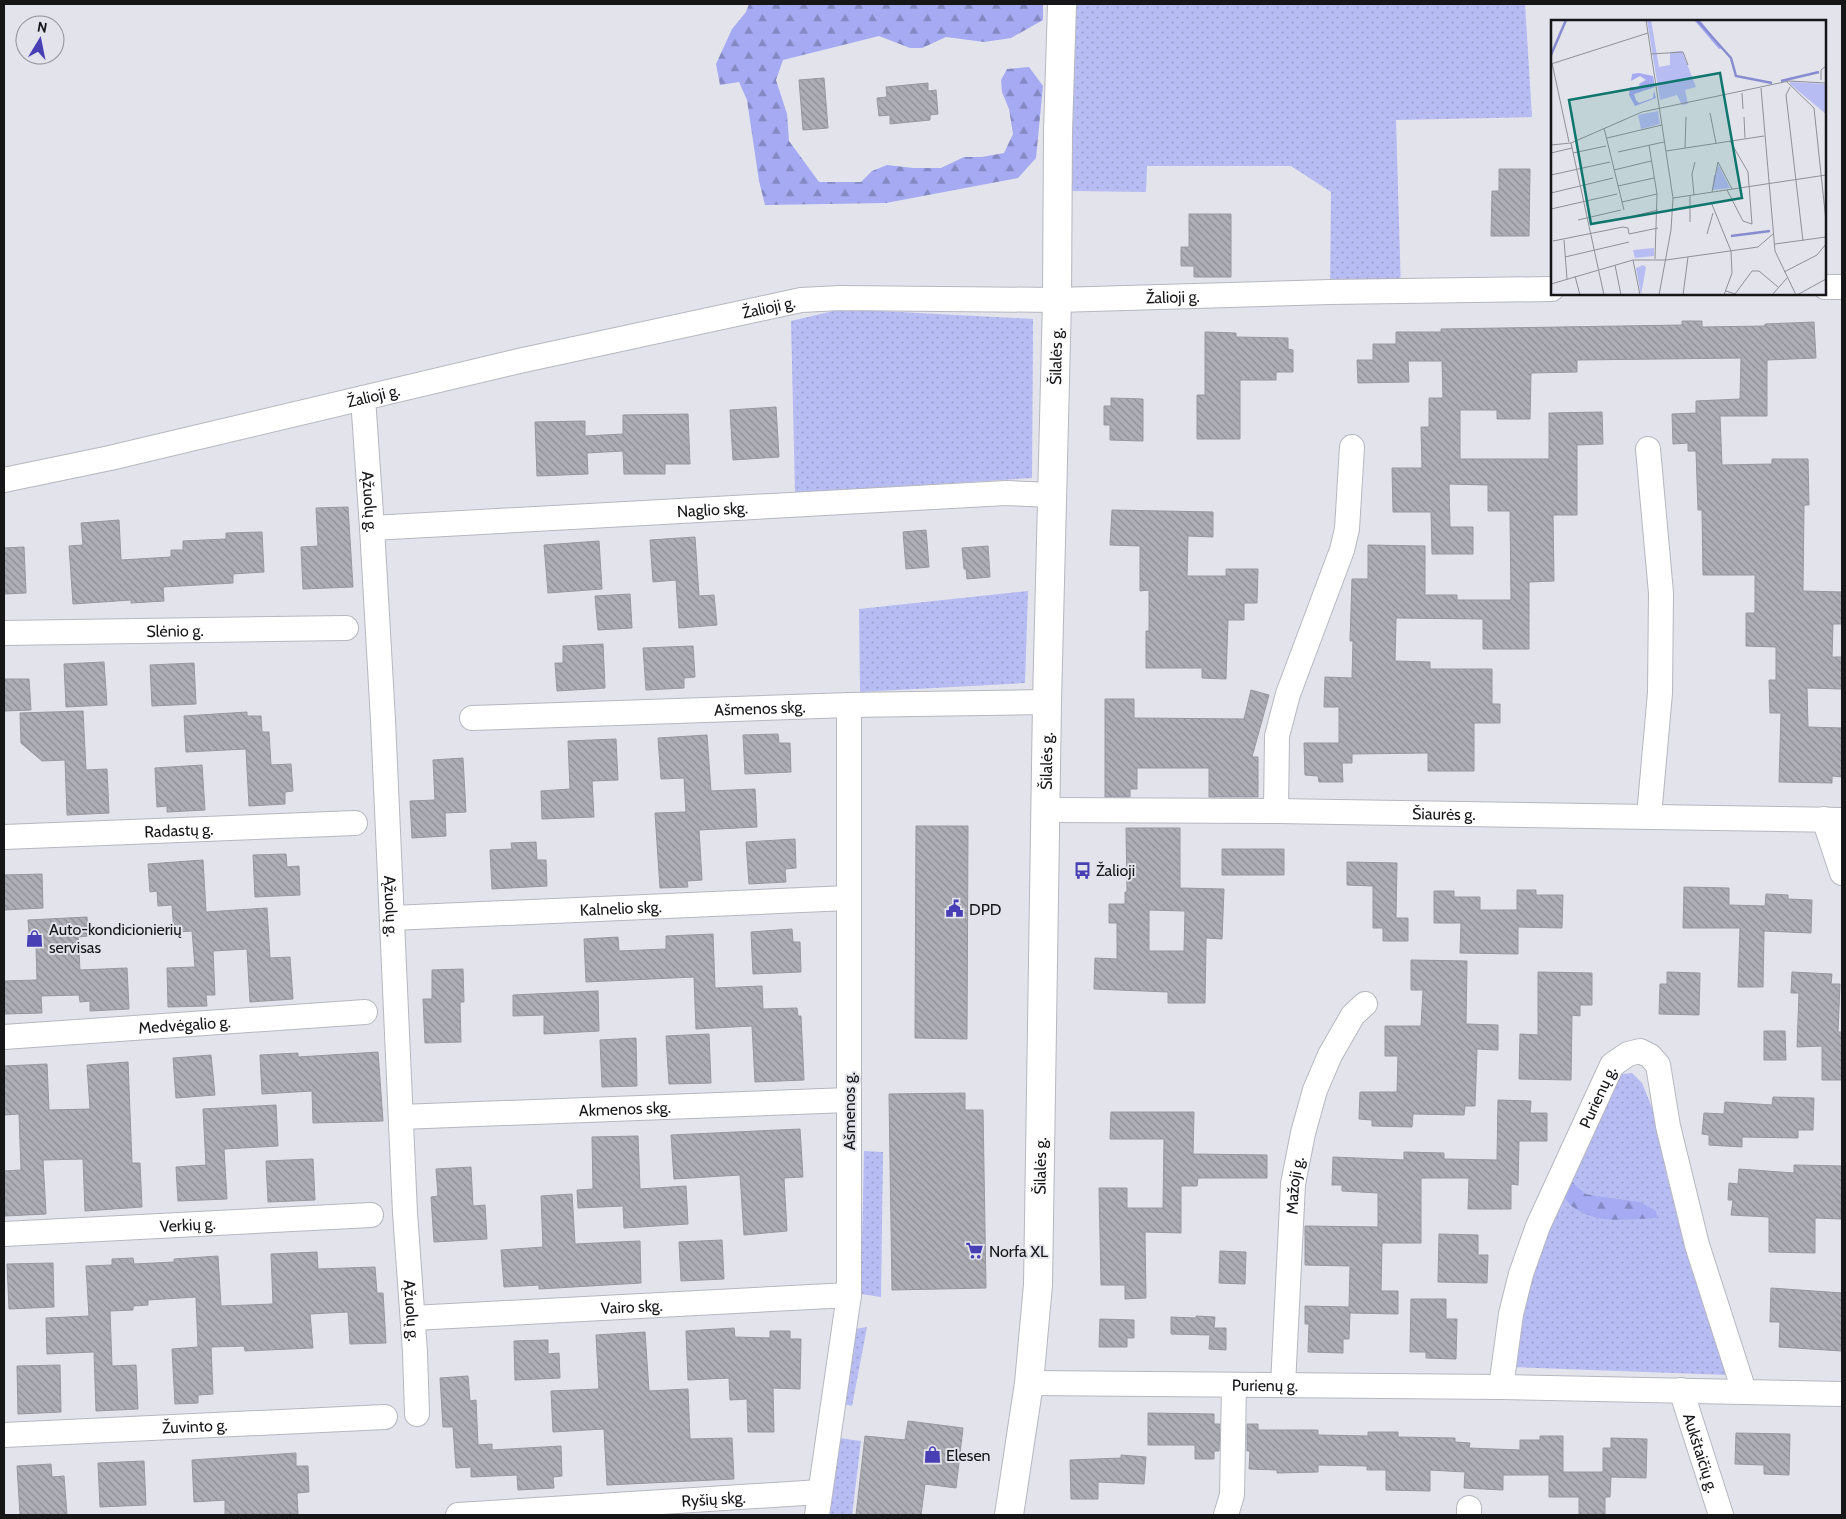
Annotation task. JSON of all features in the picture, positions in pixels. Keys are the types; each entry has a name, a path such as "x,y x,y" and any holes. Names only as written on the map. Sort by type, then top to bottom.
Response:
{"main road":[{"name":"Šilalės g.","path":"1009,1515 1029,1383 1038,1284 1047,702 1062,4"}],"street":[{"path":"1826,288 1842,287"},
{"name":"Žalioji g.","path":"7,477 110,458 528,359 801,300 840,298 1057,300 1330,292 1551,290"},
{"name":"Ąžuolų g.","path":"363,398 383,720 405,1213 413,1318 417,1414"},
{"path":"1276,811 1277,736 1288,694 1342,550 1347,528 1352,447"},
{"path":"1648,448 1661,593 1660,693 1649,816"},
{"name":"Naglio skg.","path":"372,528 1006,493 1052,495"},
{"name":"Slėnio g.","path":"4,634 346,628"},
{"name":"Ašmenos skg.","path":"472,718 850,705 1047,702"},
{"name":"Ašmenos g.","path":"817,1515 849,1295 848,898 850,705"},
{"name":"Šiaurės g.","path":"1045,810 1276,811 1833,820"},
{"path":"1833,820 1842,873"},
{"name":"Radastų g.","path":"4,837 355,823"},
{"name":"Kalnelio skg.","path":"392,918 848,898"},
{"name":"Mažoji g.","path":"1283,1385 1293,1184 1303,1133 1315,1090 1330,1055 1352,1015 1365,1004"},
{"name":"Medvėgalio g.","path":"4,1037 365,1012"},
{"name":"Purienų g.","path":"1501,1387 1511,1314 1521,1274 1538,1226 1612,1064 1628,1054 1640,1051 1650,1056 1658,1065 1668,1126 1697,1245 1744,1391"},
{"name":"Akmenos skg.","path":"401,1117 849,1100"},
{"name":"Verkių g.","path":"4,1234 372,1215"},
{"name":"Vairo skg.","path":"413,1318 849,1295"},
{"name":"Purienų g.","path":"1029,1383 1501,1387 1842,1394"},
{"path":"1226,1515 1232,1495 1234,1385"},
{"name":"Aukštaičių g.","path":"1681,1390 1722,1515"},
{"name":"Žuvinto g.","path":"4,1435 386,1417"},
{"name":"Ryšių skg.","path":"458,1515 820,1492"}],"shaded area":[{"path":"1073,4 1525,4 1532,117 1396,120 1401,291 1330,292 1331,192 1291,166 1147,166 1146,192 1072,191"},
{"path":"842,309 1033,319 1032,478 795,493 791,321"},
{"path":"1028,591 1025,683 860,692 859,609"},
{"path":"1632,1073 1642,1083 1657,1120 1667,1177 1691,1268 1728,1375 1512,1367 1525,1288 1561,1192 1640,1202 1586,1194 1568,1178 1610,1093 1622,1074"},
{"path":"864,1151 883,1152 881,1297 861,1294"},
{"path":"867,1327 852,1406 843,1404 855,1329"},
{"path":"839,1438 861,1441 852,1515 829,1515"}],"green space":[{"path":"749,4 1043,4 1043,20 1011,38 984,42 946,37 922,48 910,48 879,36 783,60 776,80 787,114 789,141 819,182 861,182 872,171 887,165 913,168 941,168 964,157 982,157 1004,153 1013,134 1009,109 1002,92 1001,80 1007,69 1029,67 1043,86 1036,158 1018,178 886,203 765,205 759,181 747,100 739,82 720,85 716,64 732,29 746,12"},
{"path":"1568,1178 1586,1194 1640,1202 1656,1211 1657,1218 1614,1220 1582,1213 1571,1206 1561,1192"}],"building":[{"path":"824,78 828,128 803,130 799,80"},
{"path":"928,83 928,91 936,90 938,114 930,115 930,120 890,124 890,115 879,116 877,98 887,97 886,87"},
{"path":"1499,169 1530,169 1529,236 1491,236 1492,191 1499,191"},
{"path":"1189,214 1231,214 1231,277 1194,277 1194,266 1181,266 1181,247 1189,247"},
{"path":"1682,321 1702,321 1702,327 1765,326 1765,324 1814,322 1816,358 1767,360 1767,416 1720,416 1722,465 1772,464 1772,459 1808,459 1809,505 1804,505 1803,591 1842,592 1842,624 1833,624 1832,657 1842,657 1842,689 1807,688 1808,727 1842,728 1842,777 1832,776 1832,783 1779,782 1781,713 1770,713 1769,680 1776,680 1776,647 1746,646 1746,613 1755,613 1755,575 1703,575 1702,510 1698,510 1696,451 1688,451 1688,443 1673,444 1672,414 1696,413 1696,401 1740,399 1741,358 1577,360 1577,372 1531,373 1530,419 1497,419 1497,410 1460,410 1460,459 1549,459 1549,413 1602,412 1603,444 1577,445 1577,515 1553,515 1554,581 1529,582 1529,649 1483,649 1483,619 1396,618 1395,661 1430,662 1430,669 1492,669 1492,704 1500,704 1500,723 1474,723 1474,771 1428,771 1428,753 1352,754 1352,763 1342,763 1343,782 1319,782 1318,776 1305,775 1304,743 1339,743 1339,707 1324,707 1325,677 1352,678 1353,641 1350,641 1352,579 1368,579 1368,545 1425,546 1425,595 1457,595 1457,600 1511,600 1510,511 1488,511 1488,485 1449,484 1450,527 1473,527 1473,554 1432,554 1431,512 1393,512 1392,468 1422,468 1421,427 1429,427 1429,398 1443,398 1442,361 1408,361 1409,382 1358,383 1357,360 1373,360 1373,344 1396,344 1396,332 1441,332 1441,329 1682,325"},
{"path":"1205,332 1236,333 1236,337 1288,338 1288,349 1293,350 1293,372 1276,372 1276,380 1240,380 1240,439 1197,439 1197,395 1205,395"},
{"path":"1111,398 1143,399 1143,441 1110,440 1110,425 1104,425 1104,406 1111,406"},
{"path":"776,407 779,457 733,460 730,410"},
{"path":"688,414 690,464 665,464 665,474 624,474 623,451 587,453 588,474 537,476 535,422 585,421 585,436 623,434 623,415"},
{"path":"348,507 353,587 303,589 301,547 318,546 316,508"},
{"path":"1112,510 1213,512 1213,537 1188,536 1187,576 1226,576 1226,569 1258,569 1257,603 1244,603 1244,620 1228,620 1226,679 1202,678 1202,668 1146,668 1146,631 1149,631 1149,590 1140,591 1140,546 1110,545"},
{"path":"119,520 121,560 171,557 171,550 183,550 183,541 226,539 226,533 262,532 264,572 233,574 233,583 163,587 164,601 131,603 131,600 73,604 69,546 83,545 81,523"},
{"path":"926,530 929,567 906,569 903,532"},
{"path":"695,537 699,596 714,595 717,625 679,628 676,580 653,582 650,540"},
{"path":"599,541 602,589 548,593 544,545"},
{"path":"988,546 990,577 967,579 962,548"},
{"path":"24,547 26,593 4,594 4,548"},
{"path":"630,594 632,628 598,630 595,596"},
{"path":"603,644 605,688 557,691 555,663 563,663 563,646"},
{"path":"693,646 695,677 684,678 684,688 646,690 643,648"},
{"path":"104,662 107,705 66,707 64,664"},
{"path":"194,663 196,704 152,706 150,665"},
{"path":"4,679 29,679 31,710 4,711"},
{"path":"1251,690 1269,695 1252,757 1258,757 1258,797 1209,797 1209,768 1137,768 1137,789 1130,789 1130,797 1105,797 1105,699 1134,699 1134,718 1244,719"},
{"path":"83,711 86,770 107,769 109,813 67,815 65,760 42,761 21,743 20,713"},
{"path":"247,712 247,716 261,716 262,732 269,732 271,765 291,764 293,791 285,792 285,804 249,806 246,749 186,752 184,716"},
{"path":"778,734 779,743 790,743 791,772 745,774 743,735"},
{"path":"707,735 711,791 755,789 757,827 699,830 702,880 687,881 688,887 660,888 655,813 686,812 684,778 661,779 658,738"},
{"path":"616,739 618,780 592,781 594,817 542,819 541,791 570,789 568,741"},
{"path":"463,758 466,812 445,813 446,836 412,838 410,801 435,800 433,760"},
{"path":"202,765 205,810 167,812 167,806 157,807 155,768"},
{"path":"916,826 968,826 967,1039 915,1038"},
{"path":"1126,828 1180,828 1180,888 1224,889 1222,939 1206,938 1205,1003 1168,1003 1168,992 1094,989 1095,958 1117,959 1117,923 1109,923 1109,904 1125,904 1125,892 1127,892","holes":["1149,910 1185,911 1184,951 1149,951"]},
{"path":"795,839 796,868 785,869 786,882 749,884 746,842"},
{"path":"536,842 537,860 546,860 547,886 492,889 490,850 512,849 511,843"},
{"path":"1222,849 1284,849 1284,875 1222,875"},
{"path":"286,854 287,867 299,866 300,895 255,897 253,855"},
{"path":"203,860 206,912 267,908 270,958 290,957 293,999 250,1002 247,949 213,951 215,995 206,995 207,1006 168,1007 167,968 195,967 192,931 174,932 172,905 158,906 157,891 150,892 148,864"},
{"path":"1347,862 1397,863 1396,918 1408,918 1408,941 1383,941 1383,928 1373,928 1373,886 1347,885"},
{"path":"42,874 43,908 4,910 4,875"},
{"path":"1684,887 1729,888 1729,905 1765,906 1766,894 1788,895 1788,899 1812,900 1811,933 1764,931 1763,987 1738,987 1740,928 1683,928"},
{"path":"1517,890 1536,890 1536,895 1563,895 1562,928 1518,927 1518,954 1460,953 1461,923 1434,923 1434,891 1454,891 1454,897 1480,897 1480,910 1517,910"},
{"path":"87,917 88,936 78,937 80,970 127,968 129,1009 90,1011 90,1001 80,1002 79,995 41,996 42,1013 4,1014 4,981 37,980 36,946 30,946 28,920"},
{"path":"792,929 793,942 800,942 801,972 753,974 751,932"},
{"path":"713,934 715,988 762,986 763,1009 797,1008 798,1016 801,1016 804,1080 755,1082 752,1026 696,1029 694,977 586,982 584,939 618,937 619,951 666,949 666,936"},
{"path":"1411,960 1467,961 1466,1024 1498,1025 1498,1050 1477,1049 1475,1106 1465,1106 1464,1115 1413,1114 1412,1127 1372,1126 1372,1120 1359,1119 1360,1092 1397,1092 1398,1056 1385,1056 1385,1026 1421,1026 1423,990 1411,990"},
{"path":"463,969 464,1002 460,1002 461,1042 425,1043 423,999 432,999 432,970"},
{"path":"1538,972 1592,973 1592,1005 1580,1005 1580,1016 1572,1015 1571,1080 1519,1079 1520,1034 1538,1035"},
{"path":"1667,972 1700,973 1699,1015 1659,1014 1660,984 1667,984"},
{"path":"1792,972 1832,974 1831,984 1840,984 1838,1032 1842,1032 1842,1080 1822,1080 1822,1046 1797,1047 1799,993 1791,993"},
{"path":"598,991 599,1031 544,1034 544,1015 513,1016 513,995"},
{"path":"1764,1031 1785,1031 1786,1060 1764,1060"},
{"path":"709,1034 711,1083 669,1084 666,1036"},
{"path":"636,1038 637,1086 602,1087 600,1040"},
{"path":"378,1052 383,1121 313,1123 312,1091 262,1094 260,1055 298,1053 298,1057"},
{"path":"211,1055 215,1095 176,1098 173,1058"},
{"path":"128,1062 132,1163 140,1163 142,1207 85,1211 83,1159 43,1160 46,1214 5,1216 4,1171 21,1170 19,1114 4,1115 4,1066 47,1064 49,1110 90,1109 87,1065"},
{"path":"965,1093 965,1110 983,1110 986,1288 892,1290 889,1094"},
{"path":"1773,1097 1814,1098 1813,1130 1798,1130 1798,1138 1742,1137 1742,1147 1709,1145 1709,1135 1702,1134 1704,1113 1724,1114 1725,1102 1772,1105"},
{"path":"1498,1100 1531,1101 1530,1113 1547,1113 1547,1141 1519,1141 1518,1185 1511,1184 1511,1209 1468,1209 1469,1178 1421,1178 1421,1243 1382,1243 1381,1291 1398,1291 1398,1314 1350,1313 1349,1339 1343,1339 1343,1353 1308,1352 1309,1324 1305,1324 1305,1306 1349,1307 1350,1266 1305,1265 1305,1226 1378,1227 1378,1193 1342,1191 1342,1185 1332,1185 1333,1157 1404,1160 1404,1152 1444,1153 1444,1159 1497,1160"},
{"path":"276,1105 278,1146 224,1149 227,1199 178,1201 176,1167 206,1165 203,1109"},
{"path":"1111,1112 1194,1112 1193,1154 1267,1155 1267,1178 1198,1178 1197,1186 1181,1186 1181,1233 1145,1232 1146,1298 1125,1299 1125,1285 1101,1285 1099,1188 1127,1188 1127,1208 1163,1208 1164,1139 1110,1139"},
{"path":"800,1129 803,1177 784,1178 787,1231 744,1235 740,1175 674,1179 671,1135"},
{"path":"638,1136 640,1189 686,1186 688,1224 624,1228 623,1206 578,1208 577,1190 593,1189 592,1137"},
{"path":"313,1159 315,1200 268,1202 266,1161"},
{"path":"1794,1165 1842,1166 1841,1219 1815,1218 1815,1253 1769,1252 1769,1217 1731,1215 1733,1200 1728,1200 1729,1183 1738,1184 1739,1169 1794,1173"},
{"path":"471,1167 473,1206 485,1205 487,1239 434,1242 431,1197 438,1196 436,1169"},
{"path":"572,1194 575,1244 640,1241 641,1283 539,1289 539,1285 504,1287 501,1250 543,1247 541,1196"},
{"path":"1439,1234 1478,1235 1478,1255 1488,1255 1487,1283 1438,1282"},
{"path":"722,1240 724,1279 681,1281 679,1242"},
{"path":"1220,1251 1246,1252 1245,1284 1219,1283"},
{"path":"317,1252 318,1269 375,1267 377,1293 383,1293 386,1343 350,1344 348,1312 310,1314 313,1348 245,1351 244,1346 211,1347 213,1394 198,1395 198,1403 175,1404 172,1349 198,1347 196,1297 148,1300 148,1305 133,1306 133,1310 110,1311 112,1366 136,1365 138,1409 96,1411 94,1352 47,1354 46,1318 89,1316 86,1266 112,1265 112,1259 133,1258 134,1264 174,1262 174,1259 218,1256 221,1306 273,1304 271,1254"},
{"path":"53,1263 54,1307 9,1309 7,1264"},
{"path":"1771,1288 1842,1293 1842,1351 1779,1347 1780,1322 1770,1322"},
{"path":"1411,1299 1446,1299 1446,1319 1457,1319 1456,1359 1426,1358 1426,1352 1410,1352"},
{"path":"1196,1316 1215,1317 1214,1328 1226,1328 1226,1350 1209,1349 1210,1335 1171,1334 1171,1317 1196,1318"},
{"path":"1100,1319 1134,1320 1134,1338 1127,1338 1127,1347 1099,1347"},
{"path":"734,1328 735,1337 770,1338 770,1331 790,1331 790,1339 801,1339 800,1389 773,1388 774,1432 748,1432 747,1399 730,1400 729,1378 688,1380 686,1331"},
{"path":"645,1332 649,1391 688,1389 690,1439 732,1438 734,1479 607,1485 604,1429 553,1432 551,1391 599,1389 596,1335"},
{"path":"548,1340 548,1354 559,1353 560,1378 515,1380 514,1341"},
{"path":"60,1365 61,1412 18,1414 17,1366"},
{"path":"468,1376 470,1401 476,1400 478,1445 492,1444 492,1450 561,1446 562,1476 553,1477 554,1488 518,1490 517,1475 471,1477 471,1467 456,1468 453,1427 443,1427 440,1378"},
{"path":"1148,1413 1214,1414 1214,1424 1220,1424 1219,1451 1214,1451 1214,1459 1195,1459 1195,1445 1148,1445"},
{"path":"908,1421 963,1428 956,1488 925,1484 921,1515 856,1515 865,1436 905,1440"},
{"path":"1247,1424 1258,1424 1258,1430 1318,1430 1318,1435 1368,1436 1368,1432 1398,1432 1398,1437 1455,1438 1455,1442 1470,1443 1469,1448 1520,1450 1520,1440 1540,1440 1540,1436 1563,1436 1563,1472 1603,1472 1603,1448 1611,1448 1611,1438 1647,1439 1646,1478 1611,1477 1610,1497 1605,1497 1605,1515 1579,1515 1579,1497 1549,1497 1549,1475 1503,1475 1503,1490 1464,1488 1465,1472 1430,1470 1430,1491 1386,1490 1386,1470 1367,1470 1367,1466 1318,1465 1318,1472 1277,1473 1277,1470 1249,1469 1250,1451 1247,1451"},
{"path":"1736,1433 1790,1434 1789,1475 1764,1474 1764,1465 1735,1464"},
{"path":"296,1453 296,1466 308,1466 309,1492 297,1493 298,1514 225,1515 225,1500 194,1502 192,1460"},
{"path":"1121,1455 1146,1457 1144,1484 1098,1482 1098,1499 1071,1499 1070,1460 1121,1458"},
{"path":"144,1461 146,1505 100,1507 98,1463"},
{"path":"51,1464 52,1477 64,1476 67,1515 20,1515 17,1466"}],"place":[{"name":"Žalioji","path":"1082,870"},
{"name":"DPD","path":"955,909"},
{"name":"Auto-kondicionierių servisas","path":"35,938"},
{"name":"Norfa XL","path":"975,1251"},
{"name":"Elesen","path":"932,1455"}]}
